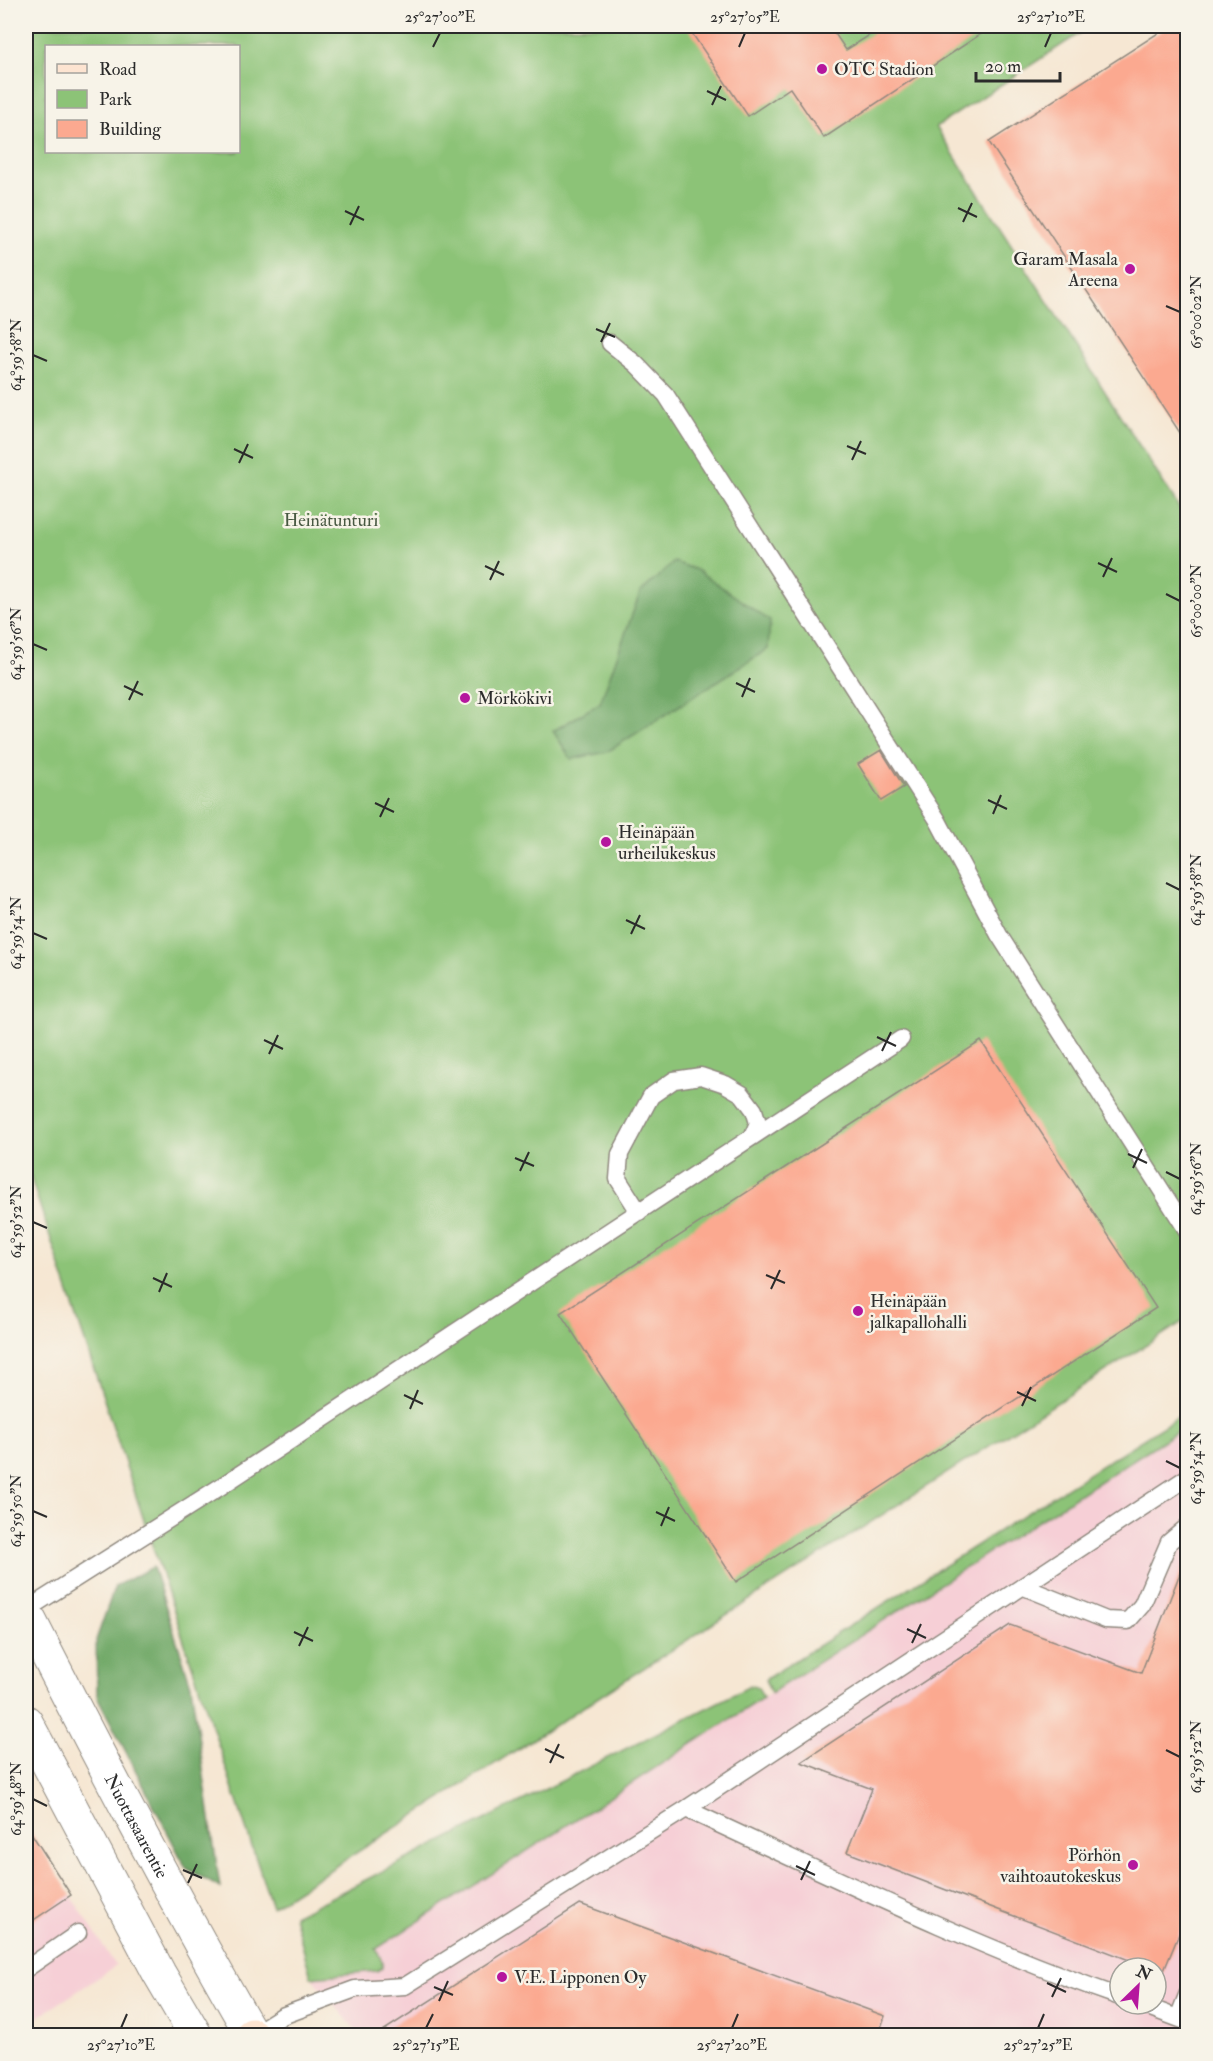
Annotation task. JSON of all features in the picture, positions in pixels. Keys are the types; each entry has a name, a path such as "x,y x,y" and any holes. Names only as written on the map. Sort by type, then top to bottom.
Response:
{"street":[{"name":"Nuottasaarentie","path":"26,1611 131,1819 252,2035"},
{"path":"26,1722 159,1972 196,2036"}],"lane":[{"path":"610,343 636,364 666,395 937,819 999,935 1188,1232"},
{"path":"26,1611 220,1487 901,1039"},
{"path":"639,1212 618,1179 620,1154 651,1096 674,1080 701,1076 725,1084 742,1094 754,1110 758,1123 752,1137"},
{"path":"252,2035 282,2016 355,1989 405,1986 686,1809 1188,1477"},
{"path":"1024,1587 1106,1620 1128,1621 1142,1605 1169,1542 1188,1526"},
{"path":"686,1809 951,1931 1017,1959 1108,1993"},
{"path":"26,1969 78,1933"},
{"path":"1168,2014 1183,2020 1188,1993"}],"shaded area":[{"path":"1187,1425 1187,2035 360,2035 311,1977 377,1971 382,1961 376,1949"},
{"path":"26,1825 116,1966 26,2025"}],"green space":[{"name":"Heinäpään urheilukeskus","path":"26,26 1091,26 936,127 1187,520 1187,1319 272,1907 26,1164"},
{"path":"674,562 697,570 770,621 768,649 607,752 571,759 553,731 600,703 640,593"},
{"path":"1187,1411 1187,1425 771,1693 766,1679"},
{"path":"153,1567 191,1685 220,1888 186,1868 97,1696 96,1640 115,1586"},
{"path":"752,1685 758,1687 763,1698 376,1949 382,1961 382,1967 377,1971 311,1977 294,1916"}],"building":[{"name":"OTC Stadion","path":"687,26 830,26 846,50 884,26 993,26 824,138 790,88 748,116"},
{"name":"Garam Masala Areena","path":"1169,26 1188,26 1188,445 989,142"},
{"path":"881,750 904,787 881,801 858,764"},
{"name":"Heinäpään jalkapallohalli","path":"981,1041 1156,1308 736,1582 560,1313"},
{"path":"1186,1558 1188,1558 1188,1912 1168,1961 1168,1956 1119,1956 847,1852 872,1789 801,1762 1010,1625 1141,1673"},
{"path":"26,1825 71,1895 26,1925"},
{"path":"580,1904 885,2016 878,2036 375,2036"}],"place":[{"name":"OTC Stadion","path":"822,69"},
{"name":"Garam Masala Areena","path":"1130,269"},
{"name":"Mörkökivi","path":"465,698"},
{"name":"Heinäpään urheilukeskus","path":"606,842"},
{"name":"Heinäpään jalkapallohalli","path":"858,1311"},
{"name":"Pörhön vaihtoautokeskus","path":"1133,1865"},
{"name":"V.E. Lipponen Oy","path":"502,1977"}],"park label":[{"name":"Heinätunturi","path":"331,520"}]}
